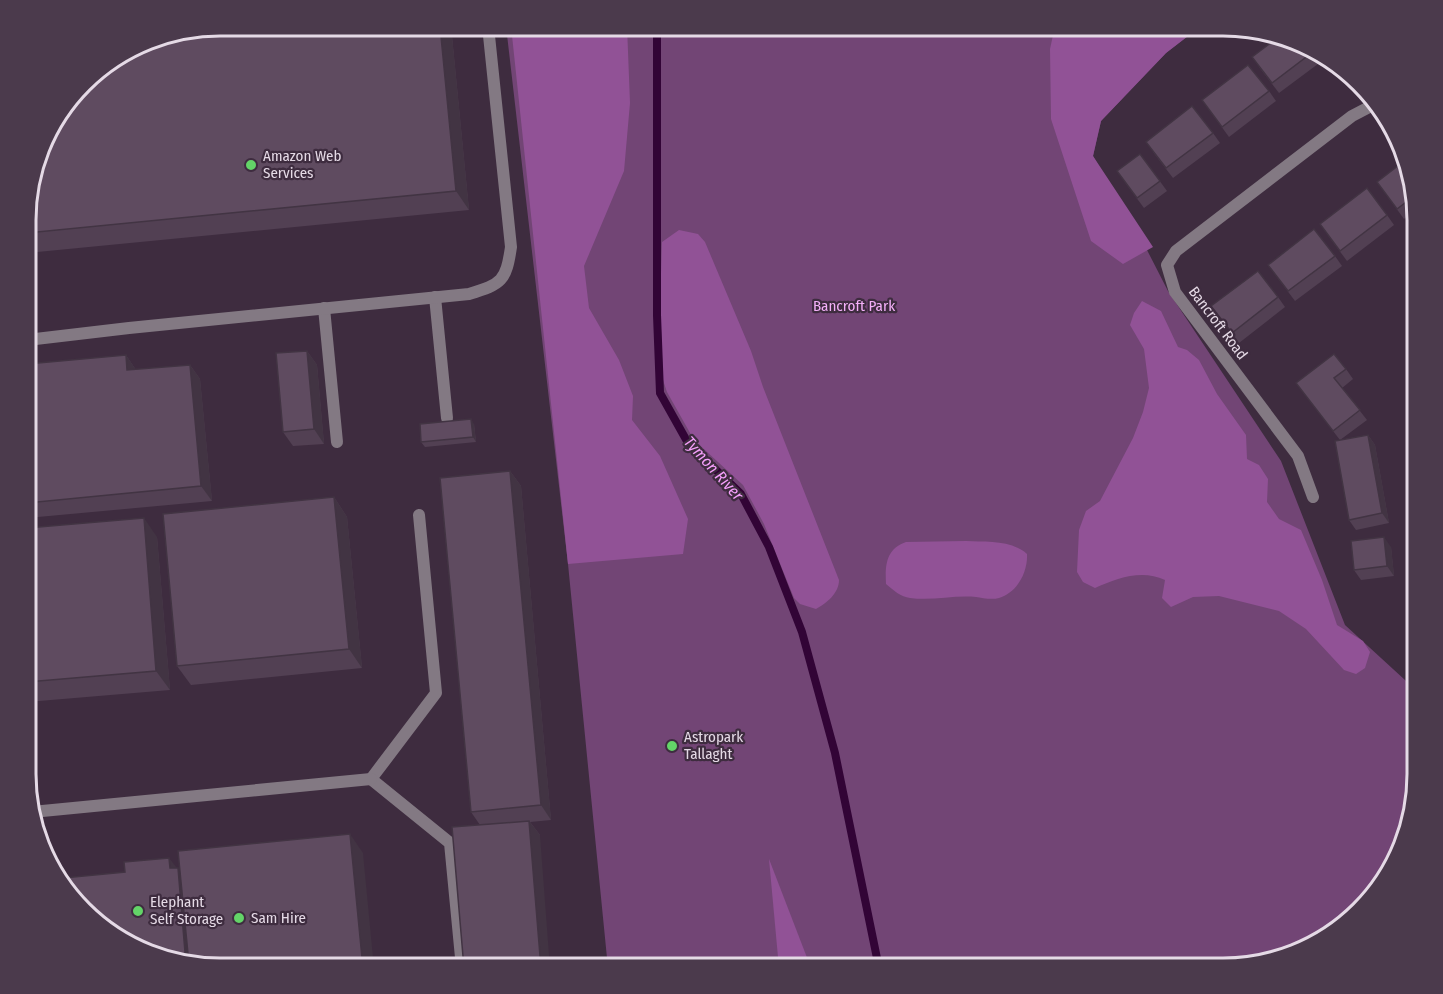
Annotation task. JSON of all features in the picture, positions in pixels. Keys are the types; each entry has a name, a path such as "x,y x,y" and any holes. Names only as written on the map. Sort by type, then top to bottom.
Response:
{"street":[{"path":"36,339 469,294 495,286 508,270 511,247 489,36"},
{"name":"Bancroft Road","path":"1313,497 1298,456 1176,292 1167,266 1176,251 1352,116 1368,107"},
{"path":"435,297 447,418"},
{"path":"324,308 337,442"},
{"path":"370,779 436,693 419,515"},
{"path":"40,811 370,779 450,843 461,958"}],"green space":[{"name":"Bancroft Park","path":"507,36 1188,36 1166,53 1101,121 1093,156 1168,291 1281,461 1345,625 1407,682 1407,786 1401,821 1393,844 1369,886 1335,920 1293,944 1270,952 1247,956 1223,958 607,958 568,564"}],"shaded area":[{"path":"512,36 627,36 630,103 624,171 584,266 589,308 619,360 633,396 632,420 660,456 688,519 683,554 568,564"},
{"path":"1053,36 1188,36 1166,53 1101,121 1093,156 1153,247 1123,264 1091,241 1051,119 1050,49"},
{"path":"679,230 698,234 705,242 751,351 839,580 832,597 816,609 800,604 794,598 764,524 743,485 694,440 667,392 663,380 660,305 662,242"},
{"path":"1142,301 1161,311 1178,347 1187,350 1199,360 1217,394 1246,435 1247,459 1259,465 1268,479 1267,502 1279,519 1301,530 1322,580 1337,625 1363,641 1370,652 1365,668 1356,674 1344,670 1306,629 1279,611 1219,596 1193,597 1171,607 1162,598 1165,580 1147,575 1130,576 1095,588 1083,582 1077,572 1079,530 1086,511 1100,501 1133,438 1149,388 1144,349 1130,325"},
{"path":"966,541 1006,544 1021,549 1027,554 1026,568 1020,581 1011,592 993,599 968,597 918,599 903,596 886,584 888,558 899,545 906,542"},
{"path":"769,859 807,958 778,958"}],"building":[{"name":"Amazon Web Services","path":"208,36 441,36 456,191 36,232 38,196 46,161 61,128 82,99 108,74 150,50"},
{"path":"1271,42 1306,57 1272,83 1252,57"},
{"path":"1248,65 1269,91 1222,127 1202,100"},
{"path":"1192,106 1213,133 1166,168 1146,142"},
{"path":"1140,154 1160,181 1137,198 1117,171"},
{"path":"1398,166 1406,202 1397,209 1377,182"},
{"path":"1367,188 1387,215 1340,251 1320,224"},
{"path":"1314,229 1335,256 1288,291 1268,265"},
{"path":"1258,271 1278,297 1232,333 1211,306"},
{"path":"307,351 314,429 283,432 276,353"},
{"path":"1334,354 1346,369 1334,378 1360,410 1333,431 1296,383"},
{"path":"126,355 127,370 190,365 201,486 36,502 36,363"},
{"path":"471,419 473,437 421,442 420,424"},
{"path":"1368,435 1382,513 1349,520 1335,441"},
{"path":"510,471 541,805 471,812 440,478"},
{"path":"334,497 349,649 177,666 163,514"},
{"path":"144,518 156,671 36,681 36,527"},
{"path":"1384,537 1387,566 1354,570 1351,541"},
{"path":"529,821 540,958 463,958 452,827"},
{"path":"350,834 362,958 208,958 188,955 178,851"},
{"name":"Elephant Self Storage","path":"169,858 170,868 178,868 185,954 150,944 108,920 82,895 69,878 125,872 124,862"}],"waterway":[{"name":"Tymon River","path":"657,36 657,315 660,393 688,443 741,494 769,547 802,632 835,753 877,958"}],"place":[{"name":"Amazon Web Services","path":"251,165"},
{"name":"Astropark Tallaght","path":"672,746"},
{"name":"Elephant Self Storage","path":"138,911"},
{"name":"Sam Hire","path":"239,918"}]}
